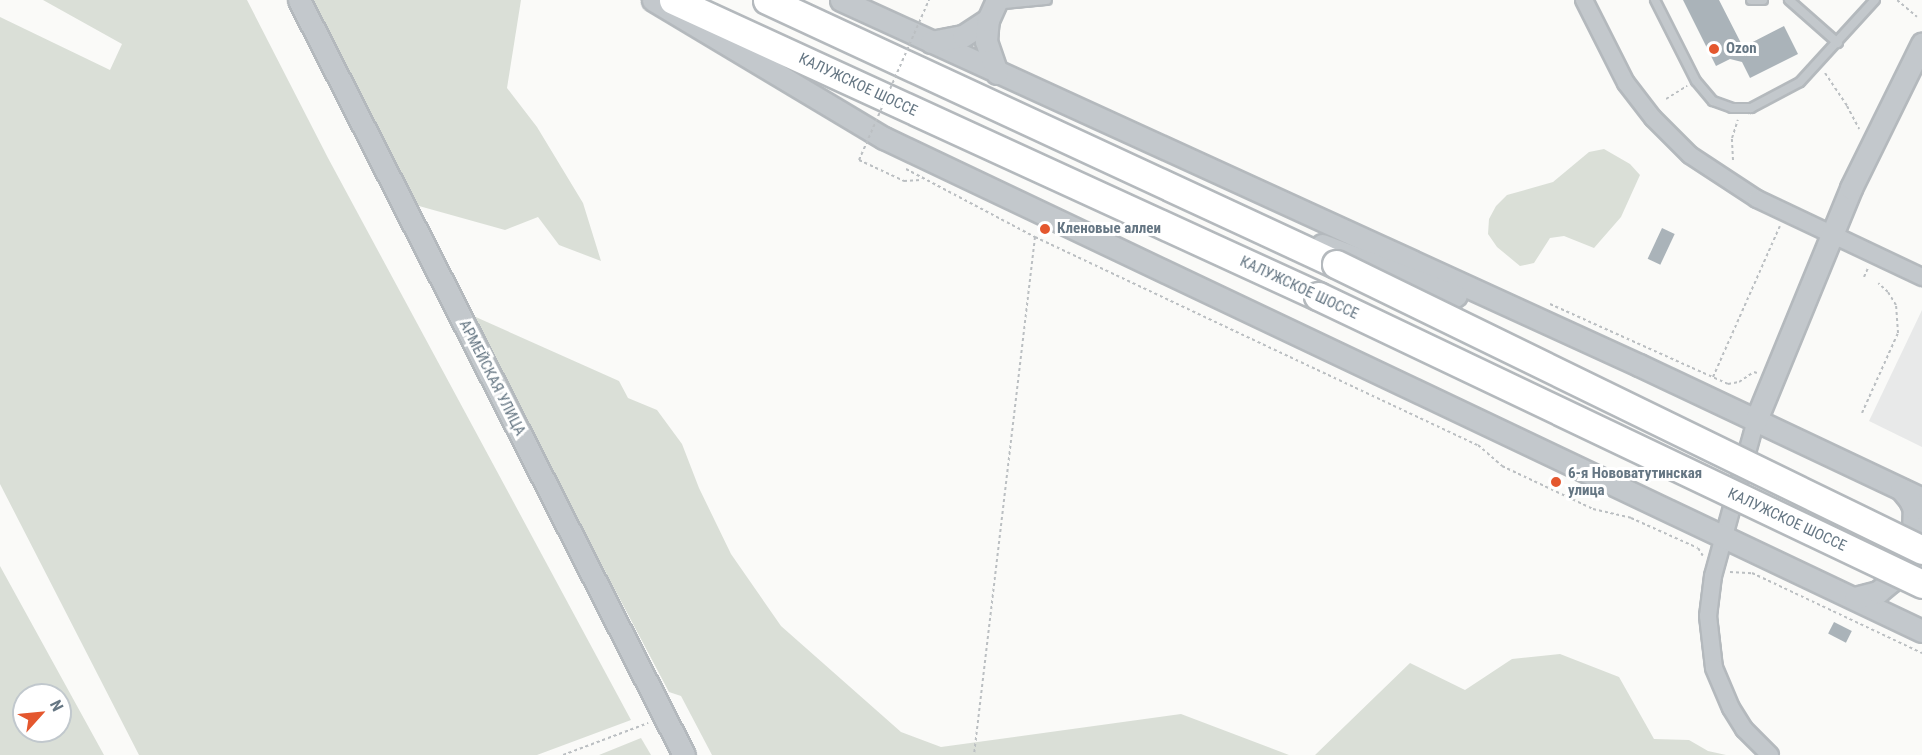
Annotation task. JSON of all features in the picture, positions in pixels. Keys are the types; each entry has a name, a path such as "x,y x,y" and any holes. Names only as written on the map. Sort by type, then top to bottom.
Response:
{"highway":[{"name":"КАЛУЖСКОЕ ШОССЕ","path":"673,0 1318,296 1922,584"},
{"name":"КАЛУЖСКОЕ ШОССЕ","path":"767,0 1919,537"}],"street":[{"name":"АРМЕЙСКАЯ УЛИЦА","path":"299,0 684,755"},
{"path":"653,0 884,138 1922,631"},
{"path":"841,0 1639,365 1922,499"},
{"path":"1584,0 1626,83 1653,118 1690,155 1757,199 1922,277"},
{"path":"931,42 963,36 993,8"},
{"path":"993,8 987,47 997,73"},
{"path":"1770,755 1740,722 1731,708 1714,668 1708,616 1714,571 1756,420 1831,234 1922,44"},
{"path":"1173,189 1639,365"},
{"path":"1855,598 1878,592 1890,582 1919,537 1914,509 1910,500 1900,489"}],"lane":[{"path":"993,8 1047,0"},
{"path":"1655,0 1694,77 1713,101 1732,108 1751,108 1800,82 1875,0"},
{"path":"1751,0 1763,0"},
{"path":"1789,0 1838,43"}],"path":[{"path":"923,180 904,181 859,160 929,0"},
{"path":"1898,0 1917,17"},
{"path":"1818,64 1838,91 1859,129"},
{"path":"1666,99 1684,89 1694,77"},
{"path":"1733,160 1732,138 1738,118 1746,108"},
{"path":"862,142 872,148"},
{"path":"903,167 923,180 1035,237 1478,445 1502,466 1532,481 1593,509 1631,518 1698,548 1714,571 1735,574 1752,573 1922,653"},
{"path":"1772,380 1754,372 1734,384 1713,377 1778,232"},
{"path":"974,755 1035,237"},
{"path":"1862,413 1898,333 1896,305 1878,283"},
{"path":"563,755 665,717"}],"shaded area":[{"path":"43,0 247,0 328,158 631,720 537,755 139,755 0,484 0,17 110,70 122,44"},
{"path":"304,0 521,0 507,88 537,127 583,203 601,261 559,245 538,217 505,230 419,206 398,190"},
{"path":"1604,149 1630,164 1640,175 1621,217 1594,248 1564,236 1550,238 1534,263 1520,266 1497,247 1488,234 1489,219 1496,206 1507,195 1553,182 1589,152"},
{"path":"1922,310 1922,447 1869,421"},
{"path":"469,314 619,381 628,398 657,410 682,444 699,488 731,554 781,626 901,732 941,747 1181,714 1289,755 712,755 681,696 669,692"},
{"path":"0,566 64,683 12,683 12,743 72,743 72,697 104,755 0,755"},
{"path":"1560,654 1619,677 1654,739 1689,740 1708,751 1726,755 1315,755 1410,663 1465,690 1512,659"},
{"path":"641,738 651,755 599,755"}],"building":[{"path":"1683,0 1719,0 1743,47 1784,26 1798,54 1750,78 1742,62 1730,59 1716,66"},
{"path":"1662,228 1675,234 1660,265 1648,259"},
{"path":"1834,622 1852,631 1846,643 1828,634"}],"place":[{"name":"Ozon","path":"1714,49"},
{"name":"Кленовые аллеи","path":"1045,229"},
{"name":"6-я Нововатутинская улица","path":"1556,482"}]}
